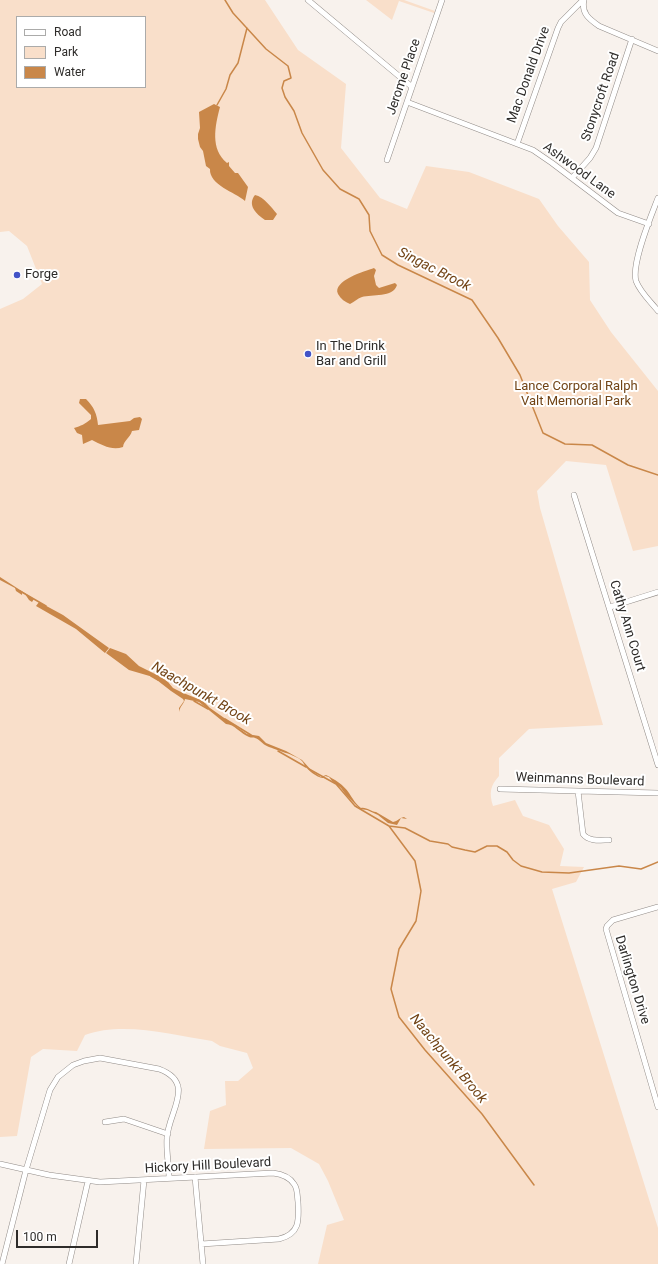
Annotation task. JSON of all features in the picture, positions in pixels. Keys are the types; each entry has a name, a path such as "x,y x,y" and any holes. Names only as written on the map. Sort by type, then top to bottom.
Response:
{"street":[{"path":"308,0 412,87"},
{"name":"Jerome Place","path":"387,160 442,0"},
{"path":"584,0 584,11 591,20 599,26 658,51"},
{"name":"Mac Donald Drive","path":"517,144 560,22 584,0"},
{"name":"Stonycroft Road","path":"572,178 590,158 596,148 632,39"},
{"name":"Ashwood Lane","path":"407,102 517,144 539,154 618,213 649,224"},
{"path":"658,198 636,262 635,274 636,281 640,289 658,311"},
{"name":"Cathy Ann Court","path":"574,495 658,765"},
{"path":"610,607 658,592"},
{"name":"Weinmanns Boulevard","path":"500,789 658,793"},
{"path":"578,791 583,834 585,837 591,839 609,840"},
{"name":"Darlington Drive","path":"658,907 610,923 607,926 606,932 658,1107"},
{"path":"2,1264 26,1170 50,1090 58,1077 69,1068 84,1061 100,1058 159,1069 174,1077 179,1092 168,1134 169,1178"},
{"path":"105,1122 124,1119 168,1134"},
{"name":"Hickory Hill Boulevard","path":"0,1164 26,1170 100,1182 273,1173 286,1176 294,1184 297,1190 299,1223 293,1232 284,1238 202,1244"},
{"path":"195,1177 203,1264"},
{"path":"136,1264 144,1180"},
{"path":"68,1264 88,1181"}],"green space":[{"name":"Lance Corporal Ralph Valt Memorial Park","path":"0,0 265,0 298,50 346,84 341,148 380,198 407,209 426,166 469,172 539,199 558,226 589,262 590,300 611,332 658,391 658,546 633,551 606,465 566,461 537,491 540,508 603,725 529,729 499,758 499,776 492,786 491,797 493,806 515,800 523,816 549,825 564,849 560,866 584,867 576,882 552,889 658,1228 658,1264 318,1264 327,1225 344,1220 328,1181 319,1164 291,1148 204,1149 210,1111 226,1105 225,1081 238,1081 253,1068 247,1053 220,1046 212,1041 148,1030 115,1029 85,1035 77,1051 43,1049 31,1057 17,1136 0,1137 0,309 23,299 42,284 27,246 9,231 0,232"},
{"path":"366,0 404,0 435,11 434,13 399,1 392,20"}],"water":[{"path":"214,104 220,107 215,137 218,151 227,163 229,162 229,166 235,173 238,173 248,187 245,201 218,184 211,175 210,169 206,166 203,151 200,147 198,139 200,128 199,112"},
{"path":"255,195 270,205 277,214 273,220 265,220 256,212 252,206"},
{"path":"374,268 376,270 374,276 376,285 379,288 395,283 397,285 395,289 387,294 359,298 350,304 340,297 337,289 344,281 350,277"},
{"path":"80,399 86,399 91,405 96,414 98,425 130,421 134,418 140,417 142,419 139,430 132,431 123,447 119,448 107,447 92,440 83,444 82,435 77,433 74,428 89,421 91,419 91,415 79,403"},
{"path":"0,577 34,599 32,602 25,594 22,593 22,595 16,591 15,588 0,580"},
{"path":"39,602 63,615 109,648 105,653 76,629 36,606"},
{"path":"110,648 126,654 139,666 161,677 173,688 203,701 210,708 247,734 259,736 266,743 286,751 302,760 312,771 321,777 326,775 335,780 347,790 361,808 376,812 393,822 401,818 397,825 388,823 378,815 367,810 360,809 329,777 325,776 323,778 313,774 299,759 265,745 259,740 246,736 229,724 226,724 199,702 185,699 179,712 179,708 184,701 183,699 153,677 129,670 106,653"}],"waterway":[{"name":"Singac Brook","path":"225,0 233,13 266,49 288,66 291,78 284,81 282,88 285,97 294,111 302,133 323,170 340,189 359,199 369,215 370,231 382,255 398,265 472,300 498,338 520,375 543,433 565,444 592,445 628,465 658,475"},
{"path":"217,105 226,89 230,75 238,63 247,28"},
{"name":"Naachpunkt Brook","path":"20,591 46,606"},
{"name":"Naachpunkt Brook","path":"151,676 158,680"},
{"name":"Naachpunkt Brook","path":"194,701 208,709"},
{"name":"Naachpunkt Brook","path":"225,719 251,735"},
{"name":"Naachpunkt Brook","path":"278,751 306,767"},
{"name":"Naachpunkt Brook","path":"309,769 336,784 355,806 389,826 415,861 421,891 416,921 399,949 391,989 399,1017 425,1050 482,1114 534,1185"},
{"name":"Naachpunkt Brook","path":"389,826 405,828 430,841 448,844 452,847 475,852 487,846 497,846 507,852 513,860 521,866 542,872 569,873 619,866 641,869 658,862"}],"place":[{"name":"Forge","path":"17,275"},
{"name":"In The Drink Bar and Grill","path":"308,354"}]}
